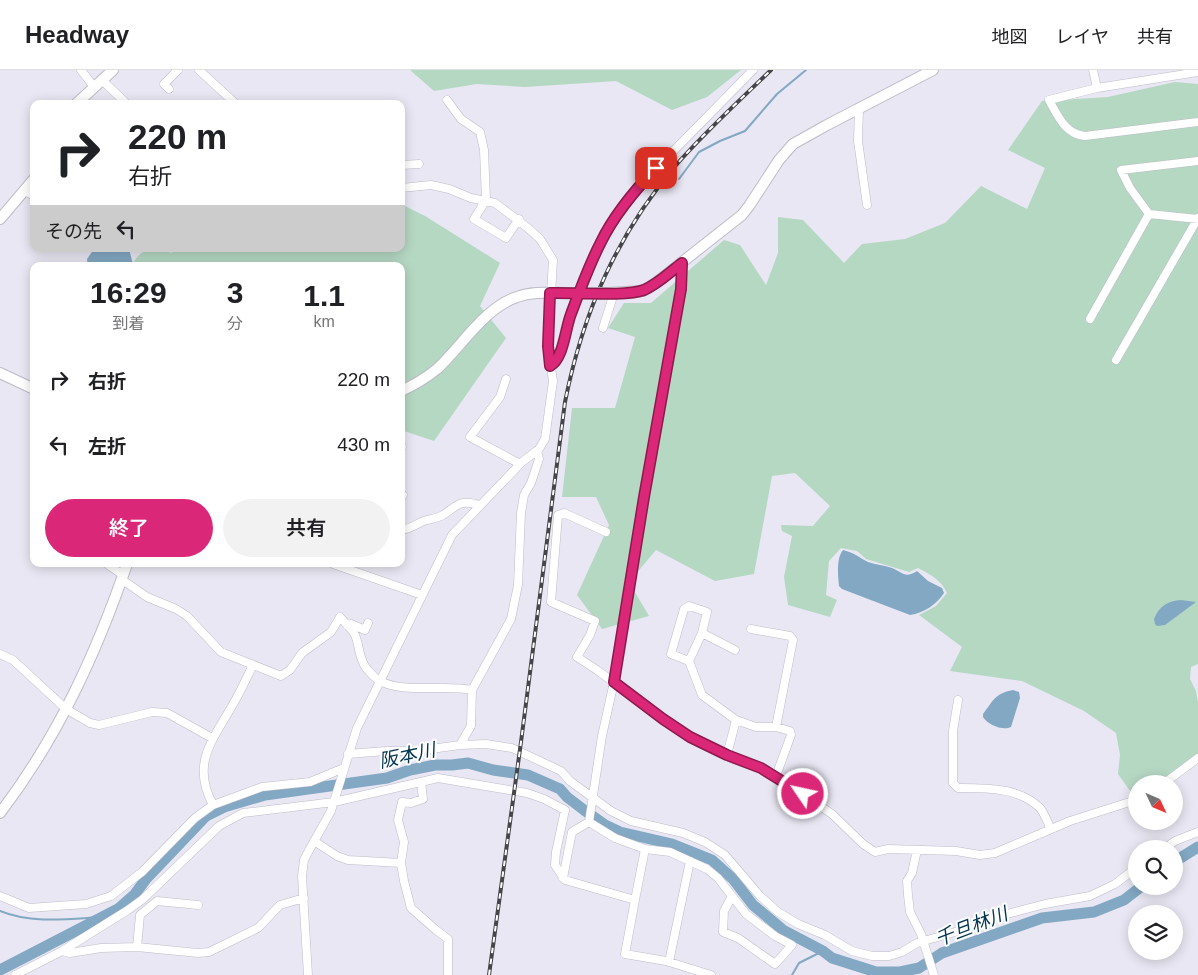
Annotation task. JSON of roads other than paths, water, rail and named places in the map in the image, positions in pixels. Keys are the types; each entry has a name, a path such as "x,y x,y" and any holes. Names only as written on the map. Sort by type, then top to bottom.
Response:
{"street":[{"path":"81,70 121,100"},
{"path":"80,100 113,70"},
{"path":"169,89 164,84 178,70"},
{"path":"200,70 232,100"},
{"path":"550,366 556,363 559,357 568,322 589,267 601,242 617,217 642,182 753,70"},
{"path":"405,389 424,379 438,368 503,303 526,294 611,293 643,290 657,282 718,236 746,211 779,160 793,144 933,70"},
{"path":"1093,70 1096,88"},
{"path":"1198,72 1096,88 1049,100 1060,120 1074,135 1085,136 1198,122"},
{"path":"447,100 461,119 480,132 484,150 486,200 474,219 506,238 519,220"},
{"path":"859,108 858,141 867,205"},
{"path":"1116,360 1198,219 1149,214 1138,200 1122,170 1198,161"},
{"path":"405,165 419,164"},
{"path":"308,975 302,876 304,860 331,811 357,728 452,535 520,464 543,445 553,380 548,346 553,260 540,239 519,220 495,203 471,198 449,189 431,185 405,188"},
{"path":"0,219 30,193"},
{"path":"1090,319 1149,214"},
{"path":"563,878 572,832 588,822 593,798 602,736 614,682 644,497 681,289 682,263"},
{"path":"603,328 611,293"},
{"path":"0,373 30,387"},
{"path":"506,379 500,396 470,437 520,464"},
{"path":"460,745 471,726 472,690 511,619 518,585 521,513 524,495 540,460 537,451"},
{"path":"405,529 442,515 451,507 461,503 472,502 480,505"},
{"path":"606,532 564,513 558,515 551,602 595,621 590,635 577,657 675,728 727,755 753,764 776,776 832,814 863,844 875,852 888,849 956,851 980,855 995,853 1070,820 1128,802"},
{"path":"110,567 147,597 176,609 187,616 221,652 281,676 290,670 302,653 332,632 340,617 356,636 362,660 372,675 380,681 408,688 436,687 472,690"},
{"path":"0,813 28,774 66,709 95,648 126,567"},
{"path":"342,567 422,595"},
{"path":"690,661 671,654 684,609 689,606 707,612 702,634 690,661 702,695 736,720 756,727 776,727 790,732 791,734 776,776"},
{"path":"347,625 351,624 365,630 368,623"},
{"path":"751,629 790,636 793,640 776,727"},
{"path":"702,634 735,650"},
{"path":"0,654 13,660 66,709 90,723 99,725 152,712 167,713 212,738"},
{"path":"212,805 205,790 203,768 212,738 232,706 253,665"},
{"path":"958,700 953,731 953,783 958,788 995,788 1030,801 1041,810 1051,829"},
{"path":"727,755 736,720"},
{"path":"348,754 416,751 460,745 486,744 512,748 525,753 561,771 570,781 611,811 631,821 683,833 705,842 725,855 760,896 778,912 798,924 825,935 852,951 872,956 889,956 996,917 1045,904 1090,896 1115,884 1128,874"},
{"path":"1175,775 1198,758"},
{"path":"0,896 29,908 86,904 111,896 142,872 195,818 212,805 262,787 310,782 343,772"},
{"path":"15,975 62,951 128,910 143,899 212,831 243,813 334,800 438,778 527,793 560,806 565,810 555,865 563,878 635,900"},
{"path":"421,782 423,799 411,803 402,802 398,820 404,842 401,862 411,908 448,939 448,975"},
{"path":"588,822 615,838 645,849 670,852 707,869 718,878 746,914 775,936 792,945 775,964 738,938 723,932 724,911 732,898"},
{"path":"1178,840 1198,832"},
{"path":"314,841 337,856 348,860 401,862"},
{"path":"645,849 625,954 669,962 711,975"},
{"path":"917,850 912,873 907,880 910,912 921,934 933,973"},
{"path":"669,962 690,861"},
{"path":"62,951 70,953 101,948 137,947 198,953 209,952 258,928 280,906 304,898"},
{"path":"137,947 140,915 158,901 198,904"}],"water":[{"path":"92,252 130,252 132,262 87,262 87,259"},
{"path":"843,550 868,562 892,568 906,575 917,571 928,581 942,588 944,593 930,607 910,615 842,589 839,586 838,567 839,558"},
{"path":"1181,600 1196,602 1165,625 1157,626 1155,624 1154,619 1161,608 1168,603"},
{"path":"1013,690 1019,692 1020,698 1011,727 1000,728 988,722 983,717 983,714 992,701 1002,693"}],"waterway":[{"path":"679,179 699,152 745,131 777,94 806,70"},
{"name":"阪本川","path":"0,970 118,909 135,894 146,879 206,816 224,807 265,795 387,778 410,770 435,765 468,763 493,770 528,775 560,789 584,810 605,825 620,832 672,844 712,860 733,879 753,905 783,930 823,951 832,958 876,972 900,972 919,968 942,953 1042,918 1094,912 1124,900 1130,895"},
{"name":"千旦林川","path":"1183,856 1198,847"},
{"path":"0,911 24,918 37,919 101,917"},
{"name":"千旦林川","path":"792,975 799,963 823,951"}],"railway":[{"path":"489,975 565,402 582,337 605,276 620,246 656,191 699,140 771,70"}]}
